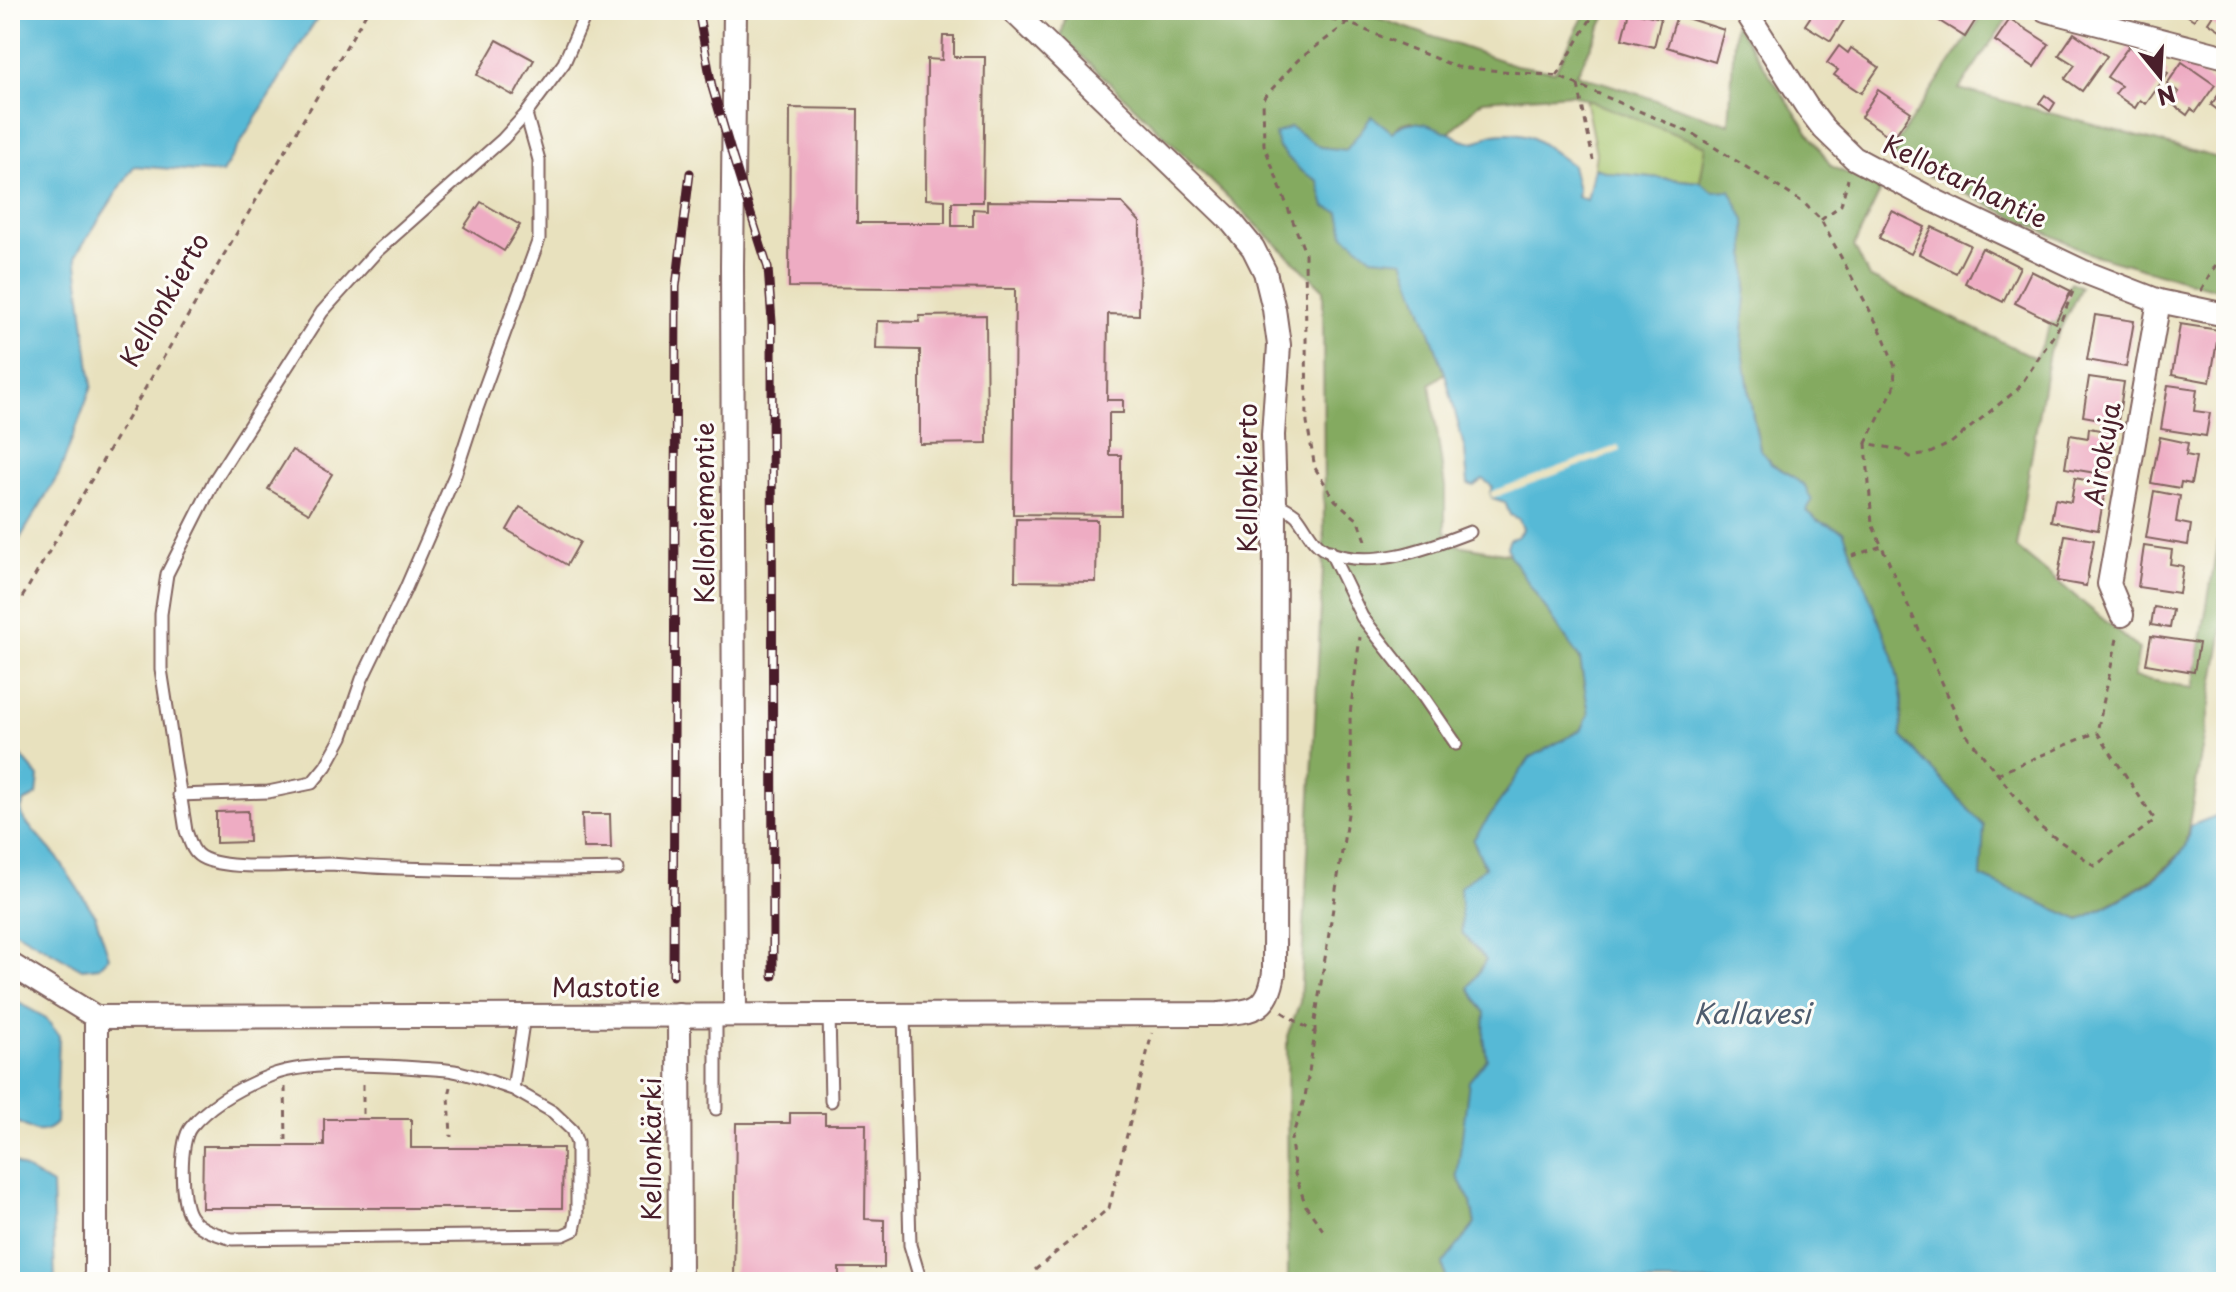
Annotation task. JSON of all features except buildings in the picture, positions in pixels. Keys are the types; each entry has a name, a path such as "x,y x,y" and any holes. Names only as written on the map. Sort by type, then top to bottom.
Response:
{"street":[{"name":"Kelloniementie","path":"725,1015 735,10"},
{"name":"Kellonkierto","path":"1012,10 1230,220 1253,248 1265,272 1279,345 1273,435 1274,972 1265,1002"},
{"name":"Kellotarhantie","path":"1745,10 1807,107 1823,128 1854,158 1933,200 2082,271 2159,301 2226,315"},
{"path":"2045,10 2226,57"},
{"name":"Airokuja","path":"2122,615 2109,584 2159,301"},
{"path":"10,964 96,1017 96,1282"},
{"name":"Mastotie","path":"96,1017 1218,1014 1254,1009 1265,1002"},
{"name":"Kellonkärki","path":"679,1015 680,1282"}],"lane":[{"path":"587,10 564,63 526,114 503,139 376,252 322,312 214,481 167,574 161,614 161,669 186,831 194,851 207,860 273,866 329,864 498,870 618,869"},
{"path":"179,795 268,792 312,783 326,766 342,737 362,679 455,475 539,239 539,160 526,114"},
{"path":"1275,502 1295,514 1311,538 1324,549 1347,557 1400,556 1470,532"},
{"path":"1330,551 1362,617 1414,683 1456,744"},
{"path":"716,1109 725,1015"},
{"path":"829,1015 831,1101"},
{"path":"904,1015 910,1245 921,1282"},
{"path":"513,1089 524,1016"},
{"path":"363,1066 454,1071 513,1089 553,1112 572,1130 577,1143 577,1216 574,1230 563,1235 232,1239 199,1225 186,1207 183,1144 188,1130 231,1094 273,1074 297,1068 363,1066"}],"path":[{"name":"Kellonkierto","path":"10,618 368,10"},
{"path":"1272,10 1348,23 1457,67 1557,76 1693,134 1804,203 1821,220 1883,335 1895,367 1894,388 1866,443 1872,524 1964,732 2040,827 2095,866 2155,820 2097,732 2122,615"},
{"path":"1557,76 1596,10"},
{"path":"1348,23 1298,60 1263,99 1264,145 1305,253 1307,423 1315,468 1335,500 1359,521 1372,557"},
{"path":"1578,85 1593,160"},
{"path":"1821,220 1841,205 1854,158"},
{"path":"2191,309 2226,250"},
{"path":"1866,443 1900,450 1910,457 1928,454 1951,443 2018,389 2057,330 2082,271"},
{"path":"1852,556 1882,546"},
{"path":"1325,1233 1306,1206 1295,1174 1291,1140 1305,1097 1351,795 1350,714 1362,617"},
{"path":"1997,774 2097,732"},
{"path":"1265,1002 1315,1033"},
{"path":"1035,1282 1035,1270 1109,1208 1157,1014"},
{"path":"363,1066 363,1114"},
{"path":"284,1071 286,1140"},
{"path":"451,1137 449,1095 454,1071"}],"green space":[{"path":"1067,10 1355,10 1515,65 1555,71 1587,10 1609,10 1577,74 1729,124 1735,23 1831,166 1881,190 1854,246 1869,277 2035,358 2071,282 2081,287 2049,352 2016,547 2139,649 2134,677 2193,688 2226,493 2226,612 2185,847 2150,880 2080,920 1980,877 1984,826 1901,736 1902,699 1893,656 1843,531 1818,521 1806,511 1791,475 1771,464 1760,449 1742,345 1747,282 1713,191 1700,182 1706,146 1572,94 1483,100 1449,133 1411,121 1346,150 1320,147 1290,127 1278,147 1301,171 1318,181 1325,206 1339,212 1372,257 1404,259 1445,373 1430,384 1445,487 1445,530 1457,545 1509,554 1580,659 1589,714 1582,729 1530,758 1473,840 1485,867 1462,933 1486,960 1469,988 1485,1013 1487,1059 1457,1176 1471,1202 1475,1224 1443,1264 1447,1282 1288,1282 1287,1036 1300,1002 1324,549 1323,289 1061,36"},
{"path":"1986,10 2009,16 1959,89 2226,160 2226,292 2091,254 1887,156"},
{"path":"1585,98 1707,146 1700,182 1612,173 1594,168 1596,153"}],"water":[{"path":"10,10 322,10 222,173 134,166 76,255 92,386 59,474 10,555"},
{"name":"Kallavesi","path":"1372,116 1392,132 1406,124 1419,123 1434,126 1470,142 1498,133 1531,137 1572,165 1577,197 1587,200 1594,168 1612,173 1700,182 1713,191 1730,190 1745,220 1747,282 1742,345 1760,449 1771,464 1805,487 1812,501 1806,511 1818,521 1843,531 1893,656 1902,699 1901,736 1984,826 1981,877 2080,920 2163,872 2183,850 2190,826 2226,812 2226,1282 1447,1282 1443,1264 1475,1224 1471,1202 1457,1176 1469,1081 1487,1059 1485,1013 1469,988 1486,960 1462,933 1460,887 1485,867 1473,840 1530,758 1582,729 1589,714 1580,659 1509,554 1507,546 1510,539 1517,537 1523,529 1519,519 1510,515 1505,502 1492,498 1490,492 1493,487 1483,479 1474,486 1468,484 1465,451 1445,373 1404,260 1372,257 1344,235 1339,212 1325,207 1318,181 1301,171 1278,147 1275,134 1290,127 1320,147 1346,150"},
{"path":"10,743 39,777 37,795 24,802 21,810 24,820 57,857 95,915 109,957 99,967 82,969 10,928"},
{"path":"10,998 46,1018 59,1036 56,1123 44,1131 28,1128 10,1117"},
{"path":"10,1160 52,1185 55,1282 10,1282"}],"pier":[{"path":"1619,445 1621,451 1492,498 1490,492"}],"railway":[{"path":"698,10 712,87 768,268 772,322 773,976"},
{"path":"673,976 676,287 690,173"}]}
